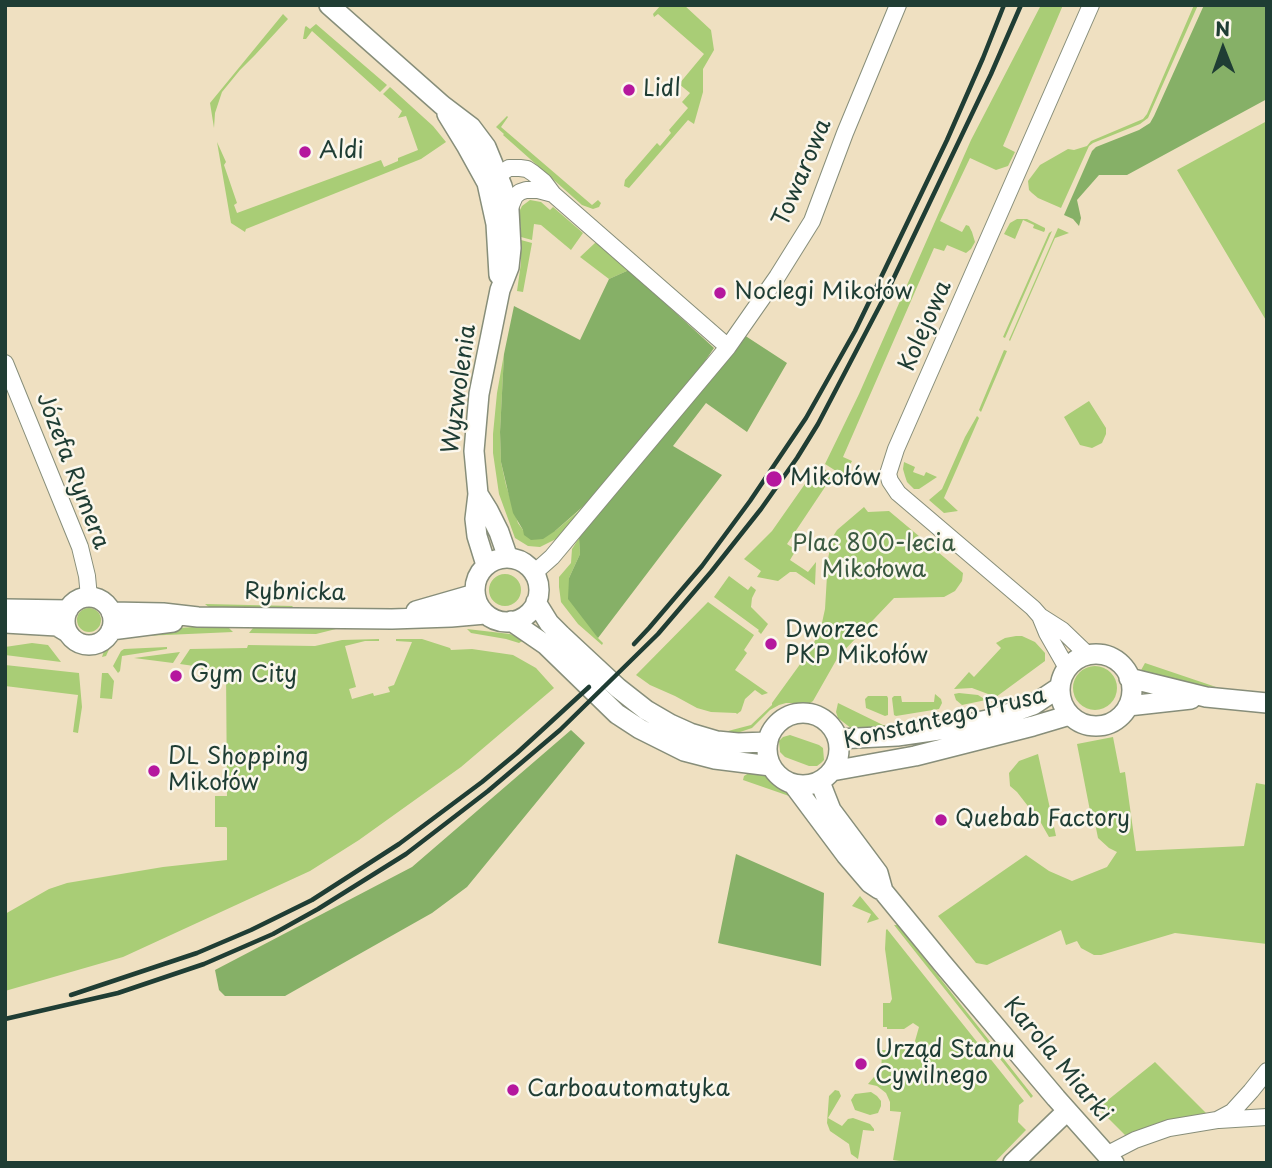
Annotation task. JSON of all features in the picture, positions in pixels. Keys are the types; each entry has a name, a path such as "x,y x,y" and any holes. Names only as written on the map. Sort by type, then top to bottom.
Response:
{"street":[{"name":"Wyzwolenia","path":"329,5 442,105 471,127 486,147 493,178 500,290"},
{"name":"Towarowa","path":"534,573 552,557 728,347 777,277 812,221 845,132 898,5"},
{"name":"Kolejowa","path":"1088,655 1062,630 1040,616 898,493 888,474 896,449 1091,5"},
{"path":"493,178 509,168 527,169 728,347"},
{"name":"Wyzwolenia","path":"486,565 475,519 478,494 474,451 479,394 500,290 509,267 511,248 509,210 493,178"},
{"path":"509,210 515,196 520,192 538,190 553,194"},
{"name":"Józefa Rymera","path":"5,363 80,547 89,597"},
{"name":"Wyzwolenia","path":"478,494 499,532 508,558"},
{"path":"496,559 518,560 534,573 538,582 536,602 522,618 501,621 485,614 478,604 475,583 479,573 496,559"},
{"name":"Rybnicka","path":"392,619 475,594"},
{"path":"5,624 57,626 76,641 87,645 97,643 103,640 111,621 103,601 89,597 76,600 68,610 65,621 67,632"},
{"path":"536,602 549,623 561,635 646,710 680,729 718,741 768,742"},
{"path":"5,609 68,610"},
{"name":"Rybnicka","path":"111,621 161,624 198,617 392,619 485,614"},
{"name":"Kolejowa","path":"1040,616 1067,668"},
{"path":"511,621 546,646 617,714 640,729 684,751 732,762 771,766"},
{"path":"1097,654 1115,660 1122,666 1132,687 1128,706 1121,716 1112,723 1101,726 1079,722 1070,715 1060,697 1062,676 1067,668 1088,655 1097,654"},
{"path":"1129,678 1206,697 1267,703"},
{"name":"Konstantego Prusa","path":"838,739 897,736 996,718 1033,705 1060,687"},
{"path":"1128,706 1206,697"},
{"path":"807,713 817,716 826,722 838,739 837,761 826,776 802,786 784,780 771,766 767,750 771,732 786,718 807,713"},
{"name":"Konstantego Prusa","path":"826,776 915,756 1070,715"},
{"name":"Karola Miarki","path":"826,776 831,810 878,873 883,891"},
{"name":"Karola Miarki","path":"793,784 853,864 870,883 883,891 1110,1159"},
{"path":"1217,1120 1232,1112 1267,1071"},
{"path":"1013,1163 1067,1111"},
{"path":"1110,1159 1135,1140 1169,1128 1217,1120 1267,1117"}],"green space":[{"path":"661,5 684,5 711,30 714,50 703,69 703,92 694,124 688,120 629,188 624,186 625,180 657,143 660,146 671,133 669,130 688,108 682,102 690,93 679,84 704,54 658,14 654,17 653,14"},
{"path":"1041,5 1063,5 1003,146 1015,152 1008,166 996,170 970,158 940,221 962,232 966,225 969,226 975,242 966,253 947,245 944,251 934,248 843,457 852,461 844,476 825,464 859,394 971,140"},
{"path":"1194,5 1198,5 1148,118 1089,146 1061,208 1032,193 1028,181 1040,165 1068,149 1087,146 1091,141 1143,119"},
{"path":"1204,5 1267,5 1267,99 1127,175 1099,175 1077,200 1081,218 1079,226 1064,215 1092,151 1150,123"},
{"path":"283,14 288,19 222,92 215,113 214,128 210,103"},
{"path":"316,24 387,85 380,92 312,31 303,39 305,27 310,29"},
{"path":"390,87 433,126 446,142 421,159 246,229 245,232 231,223 217,142 226,162 224,165 237,203 234,205 237,213 381,160 384,167 418,150 406,116 398,118 402,111 383,94"},
{"path":"507,116 501,127 592,205 598,200 601,203 599,207 593,209 582,205 503,135 496,127"},
{"path":"1267,121 1267,322 1177,170"},
{"path":"530,200 541,202 550,210 553,207 583,233 571,250 541,225 534,224 532,240 521,237 519,212"},
{"path":"1017,219 1027,219 1045,230 1044,232 1033,228 1034,225 1023,220 1015,239 1004,234 1010,223"},
{"path":"1058,228 1069,233 1055,238 1010,341 1009,340"},
{"path":"1052,231 1005,338 1003,337"},
{"path":"521,240 532,243 523,292 517,291"},
{"path":"595,243 602,244 629,270 609,279 580,257"},
{"path":"629,270 714,348 676,403 587,503 543,539 531,540 524,535 513,513 501,462 504,354 514,306 580,340 609,279"},
{"path":"744,335 787,363 747,432 706,403 673,446 722,475 598,638 568,599 569,578 580,554 579,538"},
{"path":"1004,350 1007,351 981,412 979,410"},
{"path":"504,354 501,462 518,523 523,530 555,531 588,503 558,538 540,547 528,546 515,538 499,494 493,434"},
{"path":"1089,401 1106,428 1102,443 1092,448 1080,445 1064,417"},
{"path":"977,416 979,418 944,498 958,511 944,513 929,500 942,489"},
{"path":"904,462 915,467 913,472 924,476 926,472 937,477 919,489 914,489 907,482"},
{"path":"823,468 833,475 787,544 796,550 790,560 808,572 816,562 815,585 796,572 790,572 778,581 757,577 761,571 744,559 772,531 814,471 819,473"},
{"name":"Plac 800-lecia Mikołowa","path":"864,507 868,512 889,511 963,573 962,581 955,591 944,597 894,598 838,657 813,701 779,705 752,728 728,734 728,731 751,725 772,705 806,656 820,632 832,538 837,530"},
{"path":"579,538 580,554 569,578 602,645 578,624 561,602 559,577 571,563 572,549"},
{"path":"505,574 517,578 521,590 517,602 505,606 493,602 489,590 493,578"},
{"path":"729,576 748,590 751,586 756,590 751,607 768,624 761,634 714,597"},
{"path":"708,602 754,635 744,650 747,653 735,670 768,693 762,695 755,690 745,699 741,711 737,714 697,708 650,685 636,675"},
{"path":"205,604 293,606 289,610 210,608"},
{"path":"89,608 100,615 101,620 94,631 89,632 78,625 77,620 84,609"},
{"path":"223,625 233,632 121,637 112,643 106,656 102,657 112,638 164,629"},
{"path":"259,626 336,629 316,634 249,633"},
{"path":"467,629 510,634 524,640 519,643 471,633"},
{"path":"1016,636 1035,642 1045,653 1045,661 996,697 972,688 954,689 969,672 974,677 1001,648 996,643"},
{"path":"379,639 345,646 356,687 349,689 352,699 390,692 388,687 394,685 412,642 396,639 422,639 451,650 472,649 513,655 536,668 554,688 461,767 359,840 310,871 123,957 5,991 5,914 49,889 67,883 163,867 227,860 227,828 215,827 215,796 227,796 226,671 202,671 201,667 180,664 190,649 247,648 248,645 315,646 342,640"},
{"path":"32,643 48,645 61,662 5,655 5,647"},
{"path":"167,647 122,656 118,673 113,666 124,649"},
{"path":"180,652 173,663 134,658"},
{"path":"1145,663 1216,687 1140,672"},
{"path":"5,665 79,673 82,707 78,733 73,732 78,695 5,686"},
{"path":"1095,666 1110,673 1117,688 1110,703 1095,710 1080,703 1073,688 1080,673"},
{"path":"102,673 108,673 114,681 112,699 100,698"},
{"path":"935,694 941,699 939,709 894,715 894,696 901,696 902,702 934,702"},
{"path":"954,694 978,695 986,700 962,705"},
{"path":"868,696 887,696 888,715 866,708 865,699"},
{"path":"838,703 890,728 852,729 838,718"},
{"path":"571,730 585,743 467,887 432,913 285,996 225,996 219,990 215,970 412,867"},
{"path":"790,735 819,745 823,748 824,760 817,766 809,766 785,757 780,752 779,741"},
{"path":"1113,737 1120,773 1125,772 1136,851 1244,846 1256,783 1267,785 1267,944 1175,933 1094,955 1081,948 1077,941 1066,945 1061,930 987,965 976,963 938,916 1026,855 1049,871 1072,881 1107,867 1117,852 1098,838 1095,823 1092,821 1077,744"},
{"path":"1038,754 1056,836 1049,837 1041,823 1010,786 1009,773 1019,761"},
{"path":"752,771 769,777 792,797 743,780 744,776"},
{"path":"736,854 824,893 821,966 718,943"},
{"path":"860,896 879,919 867,923 871,914 852,906"},
{"path":"894,925 898,925 1033,1096 1031,1098"},
{"path":"887,929 1024,1101 1019,1105 1018,1122 1026,1130 994,1163 913,1163 893,1160 901,1112 890,1111 886,1093 877,1086 868,1084 874,1077 881,1077 882,1050 904,1049 913,1054 919,1050 915,1041 919,1027 913,1023 904,1029 883,1027 883,1003 890,1003 892,999 885,949"},
{"path":"1155,1062 1207,1114 1200,1118 1125,1135 1098,1108"},
{"path":"835,1090 839,1091 841,1096 828,1118 842,1126 848,1119 853,1118 870,1124 874,1129 863,1130 858,1159 851,1154 849,1144 830,1131 827,1123 829,1096"},
{"path":"871,1092 881,1101 878,1113 870,1115 855,1110 851,1100 855,1094"}],"railway":[{"path":"634,644 702,566 806,418 855,331 947,140 1004,5"},
{"path":"5,1019 118,993 204,964 273,934 318,909 406,854 488,791 560,730 658,634 761,509 818,424 887,292 1021,5"},
{"path":"71,995 197,953 312,900 399,844 482,782 589,687"}],"place":[{"name":"Lidl","path":"629,90"},
{"name":"Aldi","path":"305,152"},
{"name":"Noclegi Mikołów","path":"720,293"},
{"name":"Mikołów","path":"774,479"},
{"name":"Dworzec PKP Mikołów","path":"771,644"},
{"name":"Gym City","path":"176,676"},
{"name":"DL Shopping Mikołów","path":"154,771"},
{"name":"Quebab Factory","path":"941,820"},
{"name":"Urząd Stanu Cywilnego","path":"861,1064"},
{"name":"Carboautomatyka","path":"513,1090"}]}
